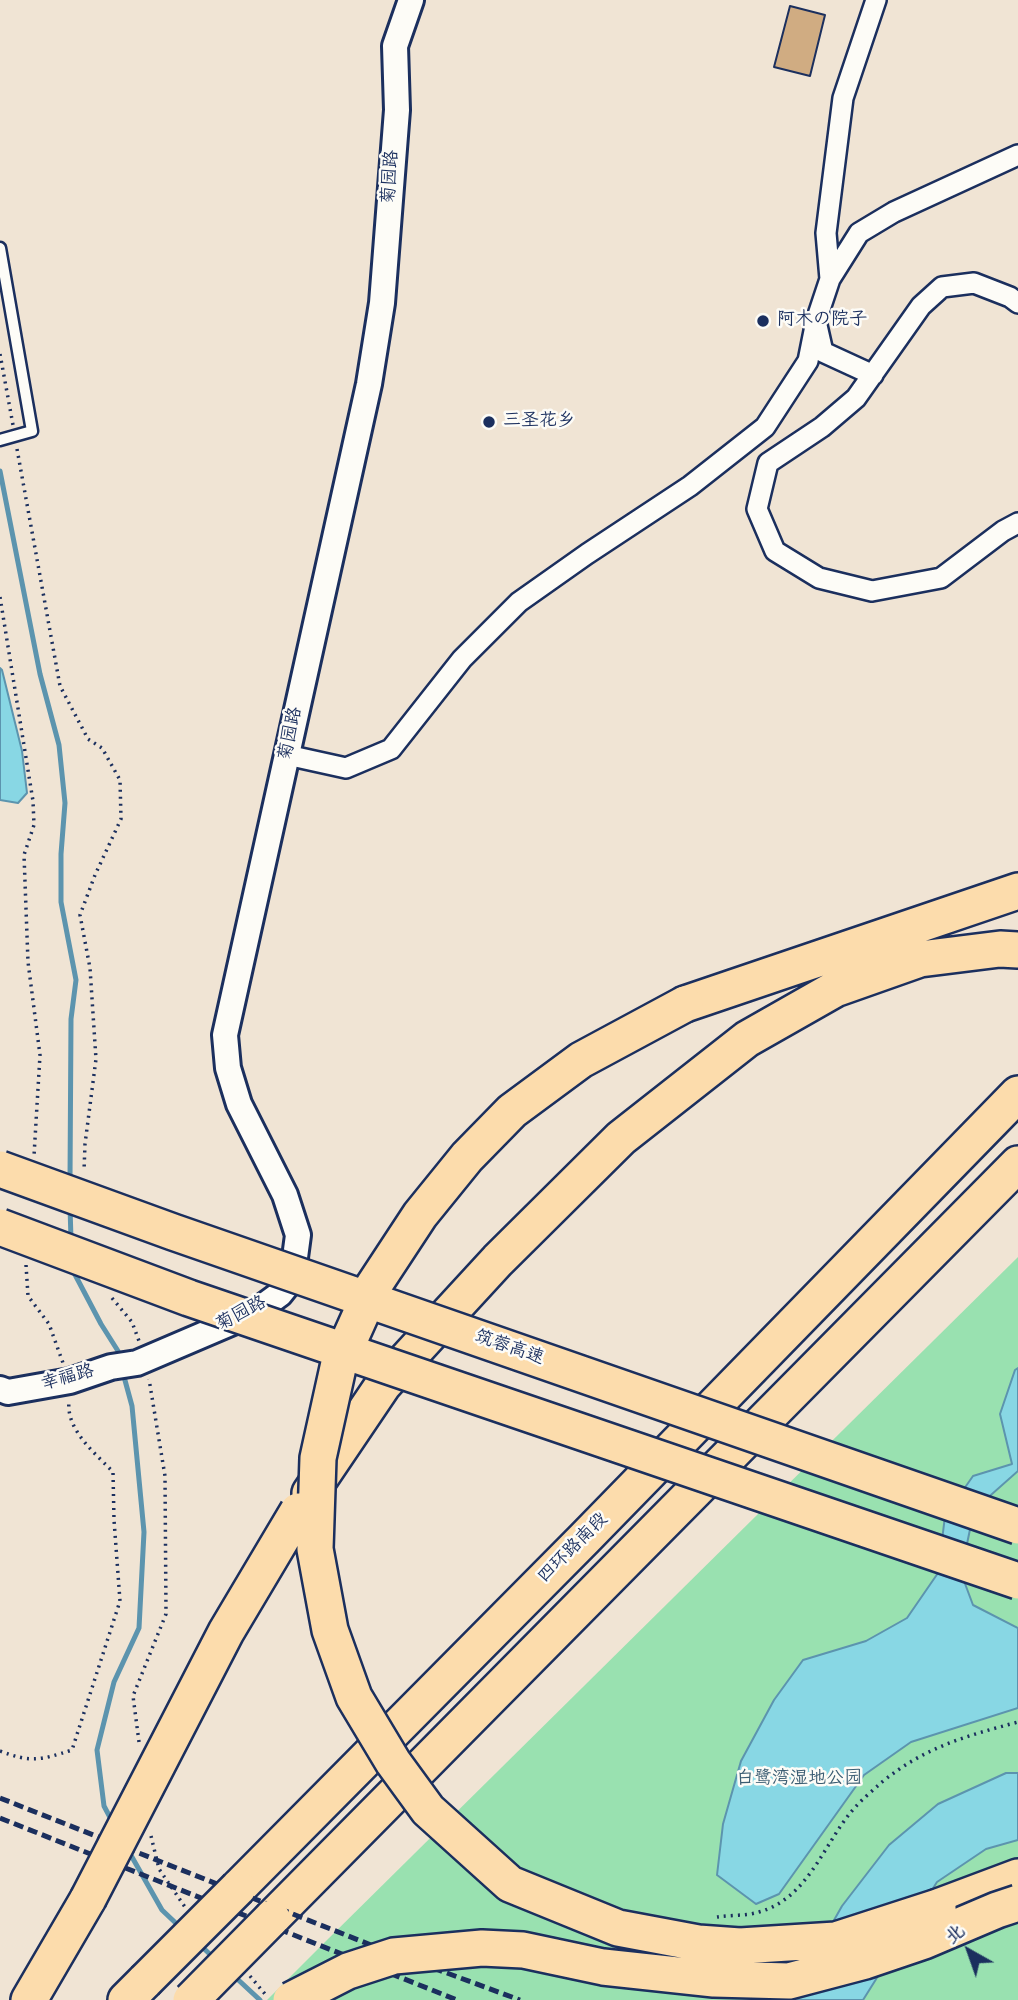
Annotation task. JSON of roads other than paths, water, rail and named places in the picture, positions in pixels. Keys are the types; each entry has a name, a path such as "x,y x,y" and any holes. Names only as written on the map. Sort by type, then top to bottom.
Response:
{"highway":[{"path":"1018,891 685,1004 581,1060 512,1111 467,1157 428,1206 374,1285 339,1363 318,1458 315,1549 330,1630 354,1697 393,1762 428,1810 510,1884 618,1928 698,1943 740,1946 836,1940 1018,1877"},
{"path":"29,2000 88,1899 226,1632 298,1511 383,1385 498,1260 621,1138 747,1039 835,989 920,959 1000,949 1018,950"},
{"name":"四环路南段","path":"136,1990 574,1549 1018,1094"},
{"path":"191,2000 1018,1164"},
{"name":"筑蓉高速","path":"0,1168 173,1232 1018,1526"},
{"path":"0,1227 189,1298 1018,1581"},
{"path":"291,2000 348,1971 394,1956 482,1948 523,1950 603,1967 714,1979 789,1980 865,1961 1018,1903"}],"street":[{"name":"菊园路","path":"141,1361 254,1313 280,1294 288,1284 293,1265 298,1235 285,1195 239,1104 228,1068 225,1035 366,398 382,303 397,110 395,46 411,0"},
{"path":"830,279 826,233 843,98 876,0"},
{"path":"287,755 346,768 391,749 462,659 519,602 690,486 765,427 808,361 816,321 830,279 859,233 894,212 1018,155"},
{"path":"1018,303 1010,297 974,283 942,286 921,306 856,398 822,427 768,463 757,509 775,551 819,578 872,591 941,578 1003,531 1018,523"},
{"path":"816,321 823,352 873,375"},
{"name":"幸福路","path":"0,1389 8,1392 71,1381 111,1367 141,1361"}],"lane":[{"path":"0,248 32,431 2,440"}],"water":[{"path":"0,668 22,751 27,793 18,803 0,800"},
{"path":"1018,1368 1018,1471 974,1510 961,1573 973,1605 1018,1628 1018,1708 911,1742 864,1775 779,1894 756,1904 717,1875 723,1824 741,1761 774,1700 803,1660 866,1641 907,1618 938,1573 945,1516 973,1476 1012,1464 1000,1414"},
{"path":"1006,1773 1018,1773 1018,1840 986,1849 937,1882 863,2000 789,2000 842,1906 889,1845 938,1804"}],"waterway":[{"path":"0,471 40,674 59,745 65,803 61,902 76,980 71,1019 70,1180"},
{"path":"70,1207 71,1239"},
{"path":"71,1267 118,1351 120,1360"},
{"path":"113,1823 104,1806 97,1750 114,1682 139,1628 144,1532 132,1406 123,1373"},
{"path":"128,1850 162,1910 181,1928"},
{"path":"199,1944 215,1959"},
{"path":"233,1975 260,2000"}],"railway":[{"path":"0,1798 371,1945 520,2000"},
{"path":"0,1818 457,2000"}],"place":[{"name":"阿木の院子","path":"763,321"},
{"name":"三圣花乡","path":"489,422"}],"park label":[{"name":"白鹭湾湿地公园","path":"799,1780"}]}
